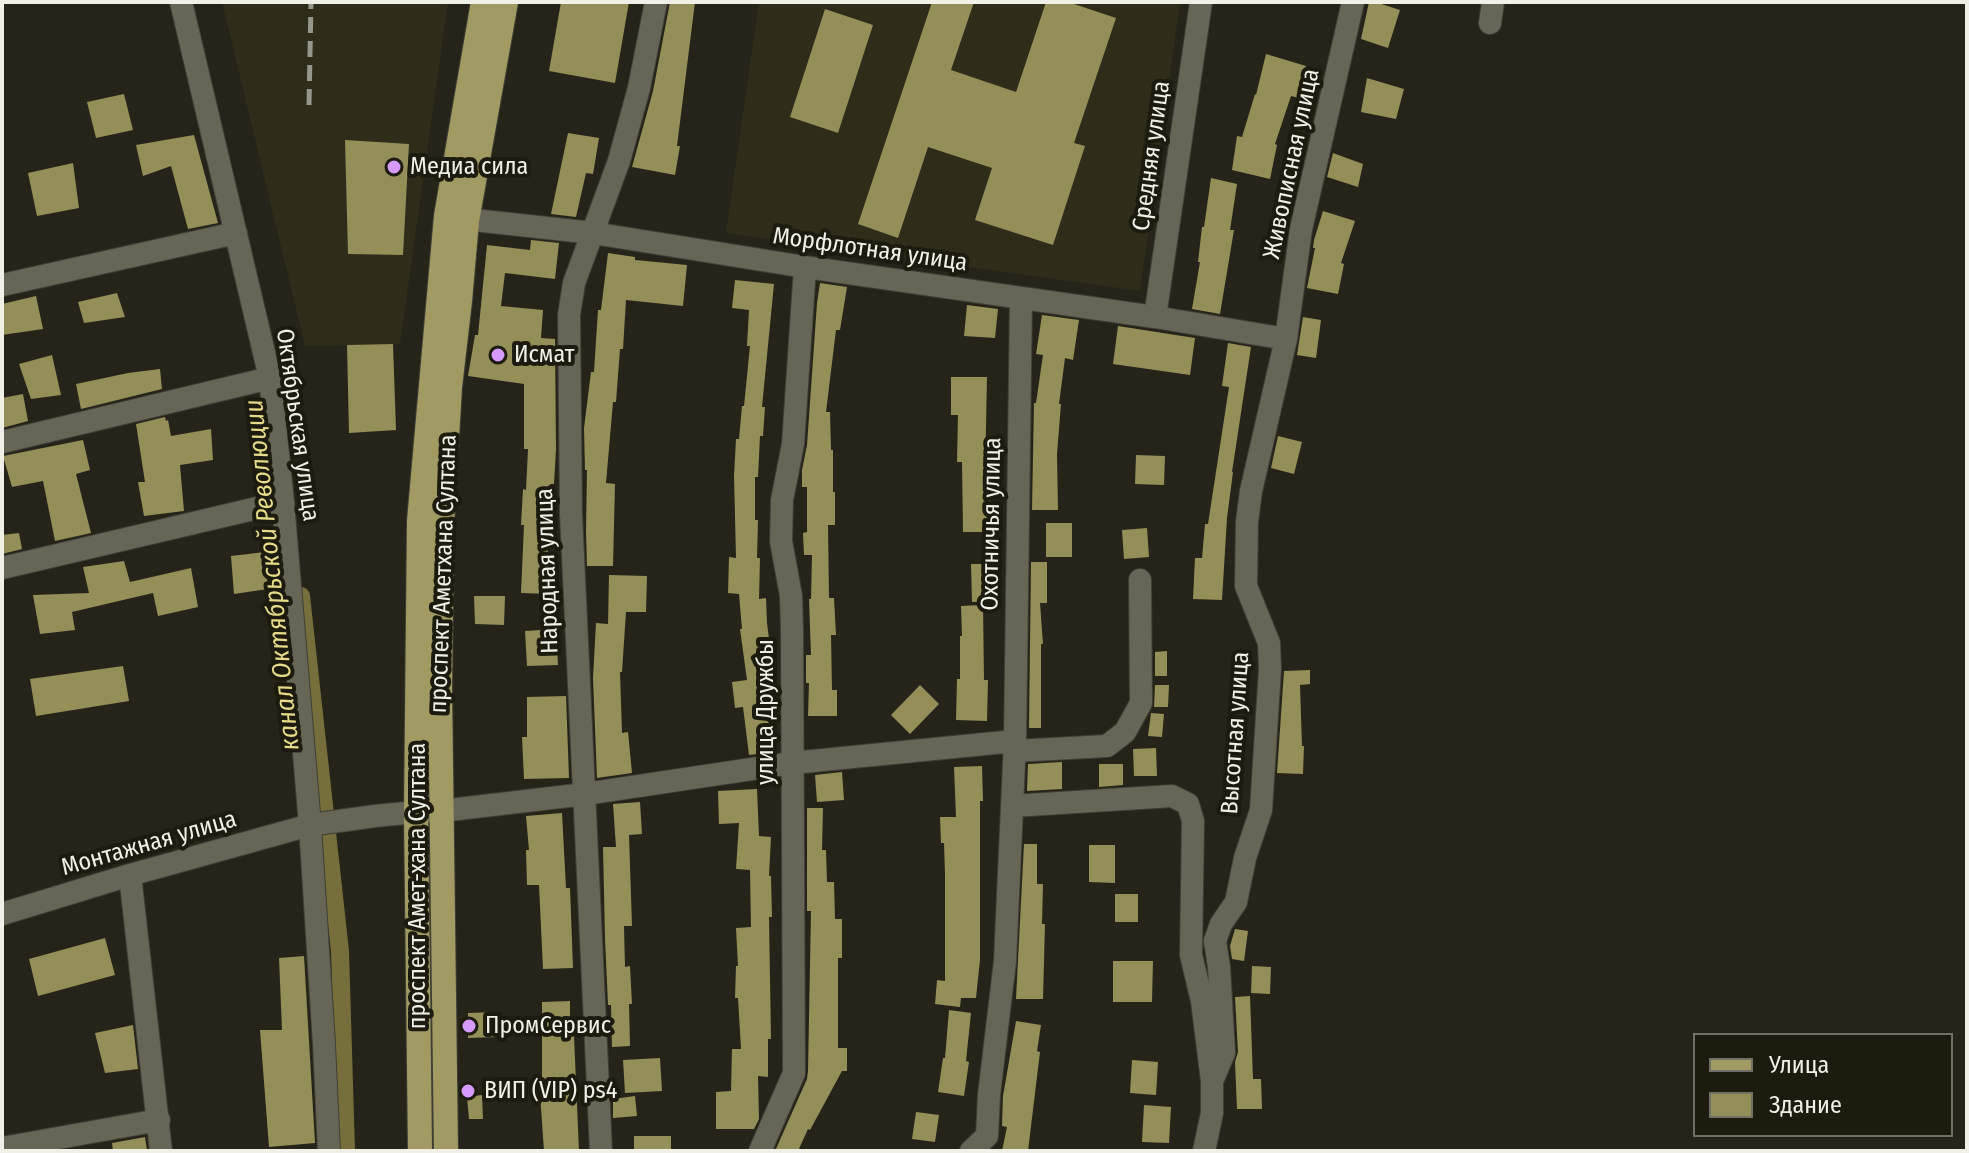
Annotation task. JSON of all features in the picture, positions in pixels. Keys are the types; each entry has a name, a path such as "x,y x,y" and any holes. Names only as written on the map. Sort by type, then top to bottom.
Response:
{"main road":[{"name":"проспект Амет-хана Султана","path":"420,1151 416,812 419,521 483,2"},
{"name":"проспект Аметхана Султана","path":"446,1151 440,687 442,523 450,387 460,301 456,218 506,2"}],"street":[{"name":"Октябрьская улица","path":"181,2 270,378 318,824 329,1151"},
{"name":"Народная улица","path":"601,1151 571,514 569,315 574,283 619,161 639,88 656,2"},
{"name":"Средняя улица","path":"1155,317 1201,2"},
{"name":"Живописная улица","path":"1286,339 1301,229 1353,2"},
{"name":"Морфлотная улица","path":"456,218 593,233 1286,339"},
{"path":"2,285 236,233"},
{"name":"улица Дружбы","path":"760,1151 794,1073 791,596 781,541 782,500 793,444 805,267"},
{"name":"Охотничья улица","path":"981,1146 1005,961 1015,746 1021,298"},
{"name":"Высотная улица","path":"1212,1081 1224,1053 1215,941 1221,924 1236,902 1245,858 1261,810 1269,643 1246,586 1247,522 1251,491 1286,339"},
{"path":"2,442 270,378"},
{"path":"2,568 283,502"},
{"path":"1015,746 1107,746 1125,732 1141,703 1140,580"},
{"name":"Монтажная улица","path":"2,914 130,875 318,824 585,794 792,763 1015,746"},
{"name":"Высотная улица","path":"1012,806 1172,796 1188,804 1193,821 1191,955 1202,1001 1212,1081 1212,1113 1204,1151"},
{"path":"130,875 161,1151"},
{"path":"2,1148 159,1120"}],"shaded area":[{"path":"222,2 448,2 400,344 305,346"},
{"path":"759,2 1180,2 1140,291 726,233"}],"building":[{"path":"561,2 629,2 615,83 549,71"},
{"path":"670,2 695,2 675,175 632,167 653,91"},
{"path":"932,2 974,2 951,70 1016,92 1046,2 1068,2 1116,18 1074,143 1085,146 1053,245 975,220 992,168 928,147 898,238 858,224"},
{"path":"1369,2 1400,10 1388,48 1361,39"},
{"path":"825,9 873,25 838,133 790,117"},
{"path":"1266,54 1306,66 1299,98 1291,96 1275,144 1270,179 1232,170 1237,136 1242,137"},
{"path":"1367,78 1404,89 1396,119 1361,112"},
{"path":"124,94 133,130 96,138 87,102"},
{"path":"568,133 599,138 593,174 586,173 576,217 551,214"},
{"path":"194,135 218,223 188,229 171,166 143,176 136,145"},
{"path":"345,140 409,144 403,255 348,254"},
{"path":"1333,153 1363,164 1358,187 1327,177"},
{"path":"73,163 79,208 37,216 28,173"},
{"path":"1211,178 1237,184 1230,230 1234,230 1220,314 1192,309"},
{"path":"1323,211 1355,221 1341,263 1344,264 1338,294 1307,288 1314,240"},
{"path":"531,240 559,243 555,279 505,273 501,306 543,310 541,338 555,339 556,449 554,484 550,484 548,530 550,594 521,593 524,525 521,525 528,449 524,449 524,384 468,376 475,335 478,335 487,245 530,250"},
{"path":"608,253 635,257 635,260 687,265 683,306 626,300 606,483 615,484 613,566 587,566 584,428"},
{"path":"735,280 774,284 762,407 765,407 763,436 760,436 758,477 755,477 755,520 758,520 757,558 760,558 759,599 766,598 773,670 765,671 774,752 749,755 743,707 735,708 732,682 747,680 739,594 728,593 729,557 736,558 736,439 739,439 744,406 750,346 747,346 749,310 732,308"},
{"path":"820,283 847,287 840,330 836,330 826,412 830,412 835,492 835,525 828,525 829,598 834,598 836,635 831,635 832,690 837,690 837,716 808,716 809,683 806,683 806,655 811,655 809,599 812,555 804,555 807,487 802,487 802,470 807,445"},
{"path":"117,293 125,317 84,323 78,302"},
{"path":"36,296 43,329 2,335 2,304"},
{"path":"967,305 998,309 995,338 964,336"},
{"path":"1042,315 1079,320 1073,360 1065,358 1059,404 1058,510 1032,510 1034,403 1043,355 1036,354"},
{"path":"1303,317 1321,320 1316,358 1297,355"},
{"path":"1118,326 1195,338 1190,375 1113,364"},
{"path":"1228,343 1251,347 1232,472 1222,600 1193,599 1195,558 1202,558 1229,387 1222,386"},
{"path":"393,344 396,430 349,433 347,345"},
{"path":"52,355 61,395 31,399 19,364"},
{"path":"160,369 162,389 81,409 76,384"},
{"path":"951,377 987,377 985,474 990,473 991,532 963,532 962,462 957,462 958,415 951,415"},
{"path":"23,394 28,421 2,428 2,398"},
{"path":"165,417 171,436 211,429 213,460 180,465 184,511 144,516 138,482 145,482 136,424"},
{"path":"1278,436 1302,442 1294,474 1271,468"},
{"path":"83,440 90,470 76,474 91,533 55,541 43,481 12,487 3,456"},
{"path":"1136,455 1165,456 1164,485 1135,484"},
{"path":"1046,523 1072,523 1072,557 1046,557"},
{"path":"1147,528 1149,557 1124,559 1122,530"},
{"path":"19,533 22,549 2,554 2,535"},
{"path":"265,552 268,589 234,594 231,556"},
{"path":"124,561 130,582 191,568 198,607 158,616 153,593 72,612 75,630 40,634 33,595 89,593 83,567"},
{"path":"1031,562 1047,562 1047,603 1040,603 1043,644 1041,728 1029,728"},
{"path":"971,564 998,564 999,601 972,602"},
{"path":"609,575 647,576 646,612 626,612 620,672 622,733 628,732 632,773 597,778 593,678 596,623 608,624"},
{"path":"474,596 505,596 504,625 475,624"},
{"path":"983,605 984,680 988,680 987,721 956,720 961,606"},
{"path":"556,629 558,665 527,666 525,631"},
{"path":"1167,651 1167,676 1155,676 1155,652"},
{"path":"123,666 129,701 36,716 30,679"},
{"path":"1310,670 1310,684 1300,685 1303,774 1277,773 1284,671"},
{"path":"920,685 939,704 910,734 891,715"},
{"path":"1155,685 1169,685 1168,707 1154,707"},
{"path":"566,696 569,778 524,779 522,737 527,737 527,697"},
{"path":"1151,713 1164,714 1162,737 1148,736"},
{"path":"1156,748 1157,776 1134,776 1133,749"},
{"path":"1062,762 1062,789 1027,791 1028,764"},
{"path":"1099,764 1123,764 1123,785 1099,787"},
{"path":"982,766 980,960 976,998 961,998 960,1007 935,1004 937,980 945,981 945,874 940,817 956,817 954,767"},
{"path":"842,772 844,800 817,802 815,775"},
{"path":"757,789 759,836 771,837 771,1039 768,1039 768,1077 758,1076 759,1119 754,1129 716,1129 716,1092 731,1091 732,1049 741,1049 738,998 735,998 738,966 736,928 751,927 750,870 736,869 739,823 719,824 718,791"},
{"path":"640,802 642,834 629,835 632,926 624,926 625,967 630,966 632,1004 629,1004 630,1046 612,1047 603,847 616,847 613,804"},
{"path":"807,808 823,808 822,850 826,850 827,882 834,882 835,919 842,919 842,958 838,958 838,1048 847,1048 847,1071 842,1071 798,1151 775,1151 808,1071 811,911 807,911"},
{"path":"562,813 566,888 570,888 573,968 543,969 539,885 527,885 526,850 529,850 526,816"},
{"path":"1024,844 1037,844 1037,884 1043,884 1043,999 1016,999"},
{"path":"1089,845 1115,845 1115,883 1089,882"},
{"path":"1115,894 1138,894 1138,922 1115,922"},
{"path":"1235,929 1248,931 1244,961 1232,959 1230,946"},
{"path":"105,938 115,975 38,996 29,959"},
{"path":"304,956 315,1143 269,1147 260,1030 282,1030 279,958"},
{"path":"1113,961 1153,961 1152,1002 1113,1002"},
{"path":"1252,966 1271,967 1270,994 1251,993"},
{"path":"1250,996 1253,1079 1261,1079 1262,1109 1237,1109 1235,997"},
{"path":"570,1001 579,1151 544,1151 539,1079 542,1079 542,1002"},
{"path":"949,1010 971,1013 964,1096 938,1092 945,1058"},
{"path":"497,1012 497,1037 468,1038 468,1013"},
{"path":"1016,1021 1041,1025 1037,1051 1040,1052 1028,1151 1002,1151 1007,1127 1002,1126 1003,1096"},
{"path":"133,1025 138,1069 105,1073 95,1033"},
{"path":"660,1058 662,1091 625,1093 623,1060"},
{"path":"1132,1060 1158,1062 1156,1095 1130,1093"},
{"path":"482,1095 483,1119 469,1119 467,1097"},
{"path":"635,1096 637,1116 613,1118 613,1099"},
{"path":"1144,1105 1171,1107 1169,1143 1142,1142"},
{"path":"916,1112 939,1115 935,1142 912,1139"},
{"path":"634,1136 671,1136 671,1151 634,1151"},
{"path":"145,1137 147,1151 113,1151 112,1143"}],"waterway":[{"name":"канал Октябрьской Революции","path":"301,596 340,951 346,1151"}],"railway":[{"path":"309,105 311,2"}],"place":[{"name":"Медиа сила","path":"394,167"},
{"name":"Исмат","path":"498,355"},
{"name":"ПромСервис","path":"469,1026"},
{"name":"ВИП (VIP) ps4","path":"468,1091"}]}
